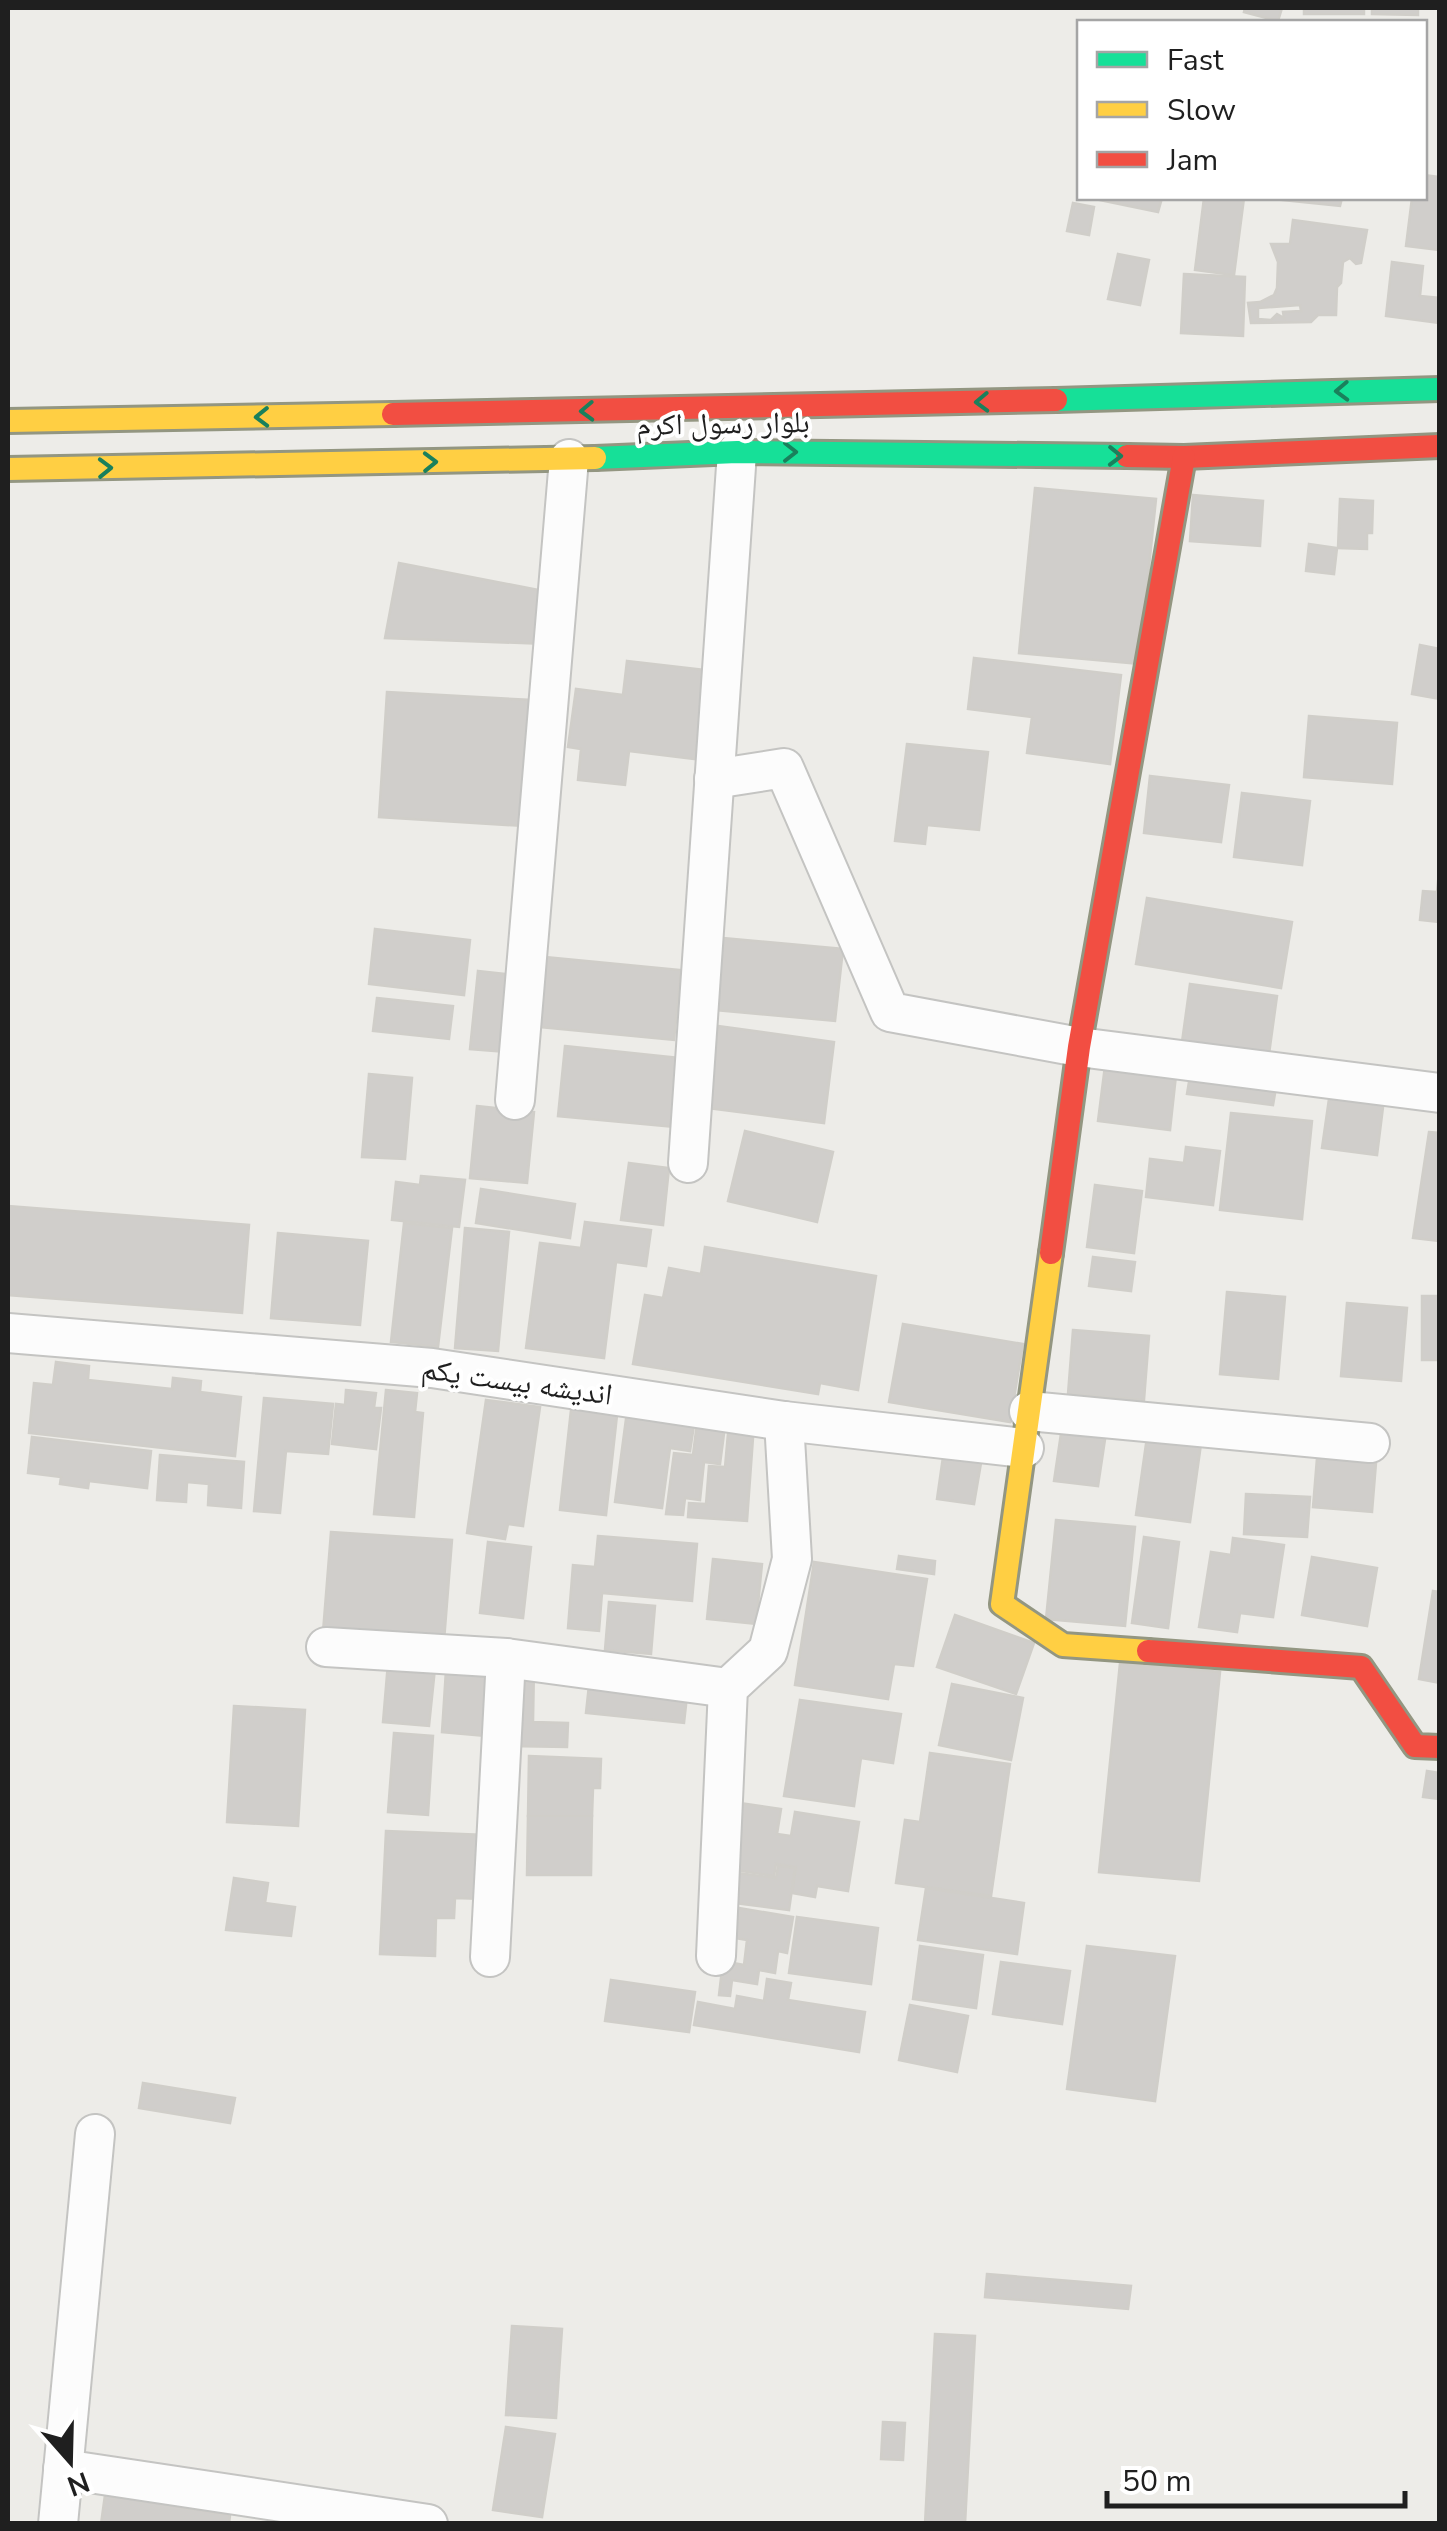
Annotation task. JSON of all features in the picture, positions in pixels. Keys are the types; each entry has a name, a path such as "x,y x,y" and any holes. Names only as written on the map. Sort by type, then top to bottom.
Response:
{"main road":[{"name":"بلوار رسول اکرم","path":"8,421 842,406 1440,388"},
{"name":"بلوار رسول اکرم","path":"8,470 738,452 1184,457 1440,446"},
{"path":"1184,457 1079,1047 1002,1604 1064,1645 1361,1667 1415,1746 1440,1747"}],"street":[{"path":"688,1163 738,452"},
{"path":"516,1100 569,459"},
{"path":"714,779 784,768 890,1012 1079,1047 1440,1094"},
{"name":"اندیشه بیست یکم","path":"8,1333 432,1368 784,1421 1370,1443"},
{"path":"716,1956 728,1688 768,1651 792,1559 784,1421"},
{"path":"326,1647 506,1658 728,1688"},
{"path":"490,1957 506,1658"},
{"path":"58,2524 95,2134"},
{"path":"62,2469 428,2524"}],"building":[{"path":"1245,8 1282,8 1278,20 1244,12"},
{"path":"1304,8 1364,8 1364,14 1304,14"},
{"path":"1372,8 1418,8 1418,15 1372,14"},
{"path":"1427,175 1440,177 1440,250 1406,246 1412,200 1427,200"},
{"path":"1100,200 1161,200 1158,212"},
{"path":"1204,200 1244,200 1234,275 1195,270"},
{"path":"1282,200 1342,200 1340,206"},
{"path":"1073,203 1094,207 1089,235 1067,231"},
{"path":"1293,220 1367,230 1361,263 1350,258 1343,262 1336,315 1318,315 1311,322 1251,323 1248,303 1274,295 1277,288 1278,262 1271,244 1290,244","holes":["1300,305 1301,311 1283,312 1284,318 1277,314 1271,320 1258,319 1258,308"]},
{"path":"1118,254 1149,260 1140,305 1108,299"},
{"path":"1392,262 1423,266 1420,296 1440,298 1440,323 1386,316"},
{"path":"1184,274 1245,277 1243,336 1181,333"},
{"path":"1035,488 1156,499 1139,664 1019,653"},
{"path":"1193,495 1263,501 1260,546 1190,541"},
{"path":"1340,499 1373,501 1367,549 1338,548"},
{"path":"1309,544 1337,548 1334,574 1306,571"},
{"path":"399,563 549,592 546,644 385,638"},
{"path":"1420,645 1440,649 1440,699 1412,694"},
{"path":"974,658 1121,675 1110,764 1027,753 1032,717 968,709"},
{"path":"627,661 706,670 695,759 629,751 625,785 578,780 581,749 568,747 576,689 623,695"},
{"path":"387,692 532,700 524,826 379,817"},
{"path":"1309,716 1397,723 1392,784 1304,777"},
{"path":"907,744 988,752 979,830 927,825 925,844 895,841"},
{"path":"1150,776 1229,785 1221,842 1144,833"},
{"path":"1242,793 1310,801 1302,865 1234,857"},
{"path":"1439,871 1440,922 1420,920 1423,891 1437,892"},
{"path":"1147,898 1292,922 1281,988 1136,964"},
{"path":"375,929 470,940 464,995 369,984"},
{"path":"723,938 843,949 835,1021 716,1010"},
{"path":"545,957 681,970 674,1040 538,1027"},
{"path":"478,971 514,975 506,1052 470,1049"},
{"path":"1190,984 1277,996 1269,1054 1182,1042"},
{"path":"377,998 453,1006 449,1039 373,1031"},
{"path":"718,1026 834,1042 824,1123 707,1108"},
{"path":"565,1046 681,1058 674,1127 558,1116"},
{"path":"1106,1058 1177,1066 1170,1130 1098,1121"},
{"path":"1191,1070 1277,1082 1273,1105 1187,1094"},
{"path":"369,1074 412,1078 405,1159 362,1157"},
{"path":"1330,1092 1384,1099 1377,1155 1322,1148"},
{"path":"477,1106 534,1112 527,1183 470,1178"},
{"path":"1231,1113 1312,1121 1302,1219 1220,1210"},
{"path":"745,1131 833,1152 817,1222 728,1201"},
{"path":"1429,1132 1440,1133 1440,1241 1413,1238"},
{"path":"1186,1147 1220,1151 1213,1205 1146,1197 1150,1159 1184,1163"},
{"path":"629,1163 669,1168 663,1225 621,1220"},
{"path":"421,1176 465,1180 459,1227 392,1220 396,1182 420,1185"},
{"path":"1095,1185 1142,1191 1134,1253 1087,1247"},
{"path":"481,1189 575,1204 570,1238 476,1223"},
{"path":"8,1206 249,1225 242,1313 8,1295"},
{"path":"585,1222 651,1230 646,1266 616,1262 604,1358 526,1348 540,1243 581,1248"},
{"path":"404,1223 452,1228 438,1347 391,1342"},
{"path":"465,1228 509,1232 498,1351 455,1348"},
{"path":"278,1233 368,1241 360,1325 271,1318"},
{"path":"705,1247 876,1276 858,1390 820,1383 818,1394 633,1364 645,1295 663,1298 669,1268 701,1274"},
{"path":"1093,1257 1135,1262 1131,1291 1089,1286"},
{"path":"1227,1292 1285,1297 1278,1379 1220,1374"},
{"path":"1422,1296 1440,1296 1440,1360 1422,1360"},
{"path":"1347,1303 1407,1308 1401,1381 1341,1376"},
{"path":"903,1324 1023,1344 1010,1422 889,1402"},
{"path":"1073,1330 1149,1336 1144,1400 1068,1394"},
{"path":"56,1362 89,1366 88,1380 172,1389 173,1378 201,1381 200,1392 241,1397 235,1456 29,1433 34,1383 53,1385"},
{"path":"346,1390 376,1393 374,1408 381,1408 376,1449 332,1444 336,1404 345,1405"},
{"path":"386,1390 417,1393 415,1412 423,1413 414,1517 374,1514"},
{"path":"264,1398 333,1404 328,1454 286,1451 280,1513 254,1511"},
{"path":"486,1400 540,1407 523,1526 508,1524 505,1539 467,1533"},
{"path":"572,1401 618,1406 606,1515 560,1510"},
{"path":"628,1404 696,1412 690,1451 670,1448 662,1508 615,1502"},
{"path":"1063,1420 1107,1426 1098,1486 1054,1481"},
{"path":"729,1422 754,1424 747,1521 688,1517 689,1503 706,1504 709,1466 725,1467"},
{"path":"697,1423 725,1426 720,1464 704,1462 700,1500 685,1498 683,1515 666,1514 674,1453 693,1455"},
{"path":"32,1437 151,1451 147,1488 89,1481 88,1488 60,1484 61,1477 28,1473"},
{"path":"1147,1437 1201,1444 1190,1522 1136,1515"},
{"path":"160,1455 244,1462 241,1508 208,1505 209,1484 187,1482 186,1502 157,1500"},
{"path":"943,1457 981,1463 974,1504 937,1499"},
{"path":"1317,1458 1376,1463 1372,1512 1313,1507"},
{"path":"1246,1494 1310,1497 1307,1537 1244,1534"},
{"path":"1056,1520 1135,1527 1125,1626 1046,1619"},
{"path":"331,1532 452,1540 444,1641 323,1632"},
{"path":"598,1536 697,1544 692,1601 602,1593 599,1631 568,1628 573,1565 595,1567"},
{"path":"1144,1537 1179,1542 1168,1628 1132,1623"},
{"path":"1233,1538 1284,1545 1273,1617 1240,1613 1237,1632 1199,1627 1211,1552 1231,1555"},
{"path":"488,1542 531,1547 523,1618 480,1613"},
{"path":"899,1556 935,1561 934,1574 897,1569"},
{"path":"1312,1557 1377,1568 1367,1626 1302,1615"},
{"path":"713,1559 762,1564 756,1624 707,1619"},
{"path":"814,1562 927,1579 913,1666 894,1664 888,1699 795,1685"},
{"path":"1433,1591 1440,1592 1440,1683 1419,1679"},
{"path":"609,1602 655,1606 651,1654 605,1650"},
{"path":"955,1615 1034,1643 1016,1694 937,1667"},
{"path":"388,1663 435,1668 429,1726 383,1722"},
{"path":"1120,1663 1220,1672 1199,1881 1099,1872"},
{"path":"509,1666 534,1667 533,1722 568,1723 567,1747 507,1746"},
{"path":"446,1670 489,1672 485,1736 442,1732"},
{"path":"590,1676 688,1687 684,1723 586,1713"},
{"path":"952,1684 1023,1698 1011,1760 939,1745"},
{"path":"800,1700 901,1714 893,1763 861,1758 854,1806 784,1796"},
{"path":"234,1706 305,1710 298,1826 227,1822"},
{"path":"394,1733 433,1736 428,1815 388,1812"},
{"path":"930,1753 1010,1764 991,1896 896,1883 905,1820 920,1822"},
{"path":"529,1756 601,1759 600,1788 593,1788 592,1816 528,1816"},
{"path":"1427,1771 1440,1773 1440,1799 1423,1797"},
{"path":"733,1802 781,1809 777,1834 791,1836 795,1812 859,1822 848,1891 817,1886 815,1897 792,1893 796,1867 776,1864 774,1876 735,1870"},
{"path":"528,1816 592,1816 591,1875 527,1875"},
{"path":"386,1831 486,1835 483,1899 455,1898 454,1918 436,1918 435,1956 380,1954"},
{"path":"778,1866 795,1868 789,1910 726,1902 730,1872 776,1878"},
{"path":"234,1878 268,1883 265,1903 295,1907 291,1936 226,1930"},
{"path":"926,1888 1024,1903 1017,1954 918,1940"},
{"path":"733,1907 793,1917 787,1953 778,1951 775,1973 759,1970 757,1984 732,1980 730,1996 719,1995 723,1961 744,1965 747,1940 729,1937"},
{"path":"797,1917 878,1928 871,1984 789,1973"},
{"path":"920,1946 983,1955 976,2008 913,1999"},
{"path":"1087,1946 1175,1956 1155,2101 1067,2089"},
{"path":"1001,1962 1070,1971 1062,2024 993,2014"},
{"path":"767,1979 791,1983 788,2000 865,2012 859,2052 694,2025 698,2002 735,2009 737,1996 764,2001"},
{"path":"611,1980 695,1992 689,2032 605,2021"},
{"path":"910,2005 968,2016 957,2072 899,2060"},
{"path":"143,2083 235,2098 230,2123 139,2108"},
{"path":"987,2274 1131,2286 1128,2309 985,2297"},
{"path":"512,2326 562,2329 556,2418 506,2415"},
{"path":"935,2334 975,2336 965,2524 925,2524"},
{"path":"883,2422 905,2423 903,2460 881,2459"},
{"path":"506,2427 555,2434 542,2517 493,2510"},
{"path":"105,2495 230,2515 229,2524 101,2524"}],"traffic: fast":[{"path":"1056,400 1440,389"},
{"path":"595,458 737,452 1127,456"}],"traffic: slow":[{"path":"8,421 393,414"},
{"path":"8,469 595,458"},
{"path":"1051,1253 1002,1604 1063,1645 1148,1651"}],"traffic: jam":[{"path":"393,414 1056,400"},
{"path":"1127,456 1440,446"},
{"path":"1051,1253 1079,1047 1184,457"},
{"path":"1148,1651 1361,1667 1415,1746 1440,1747"}]}
